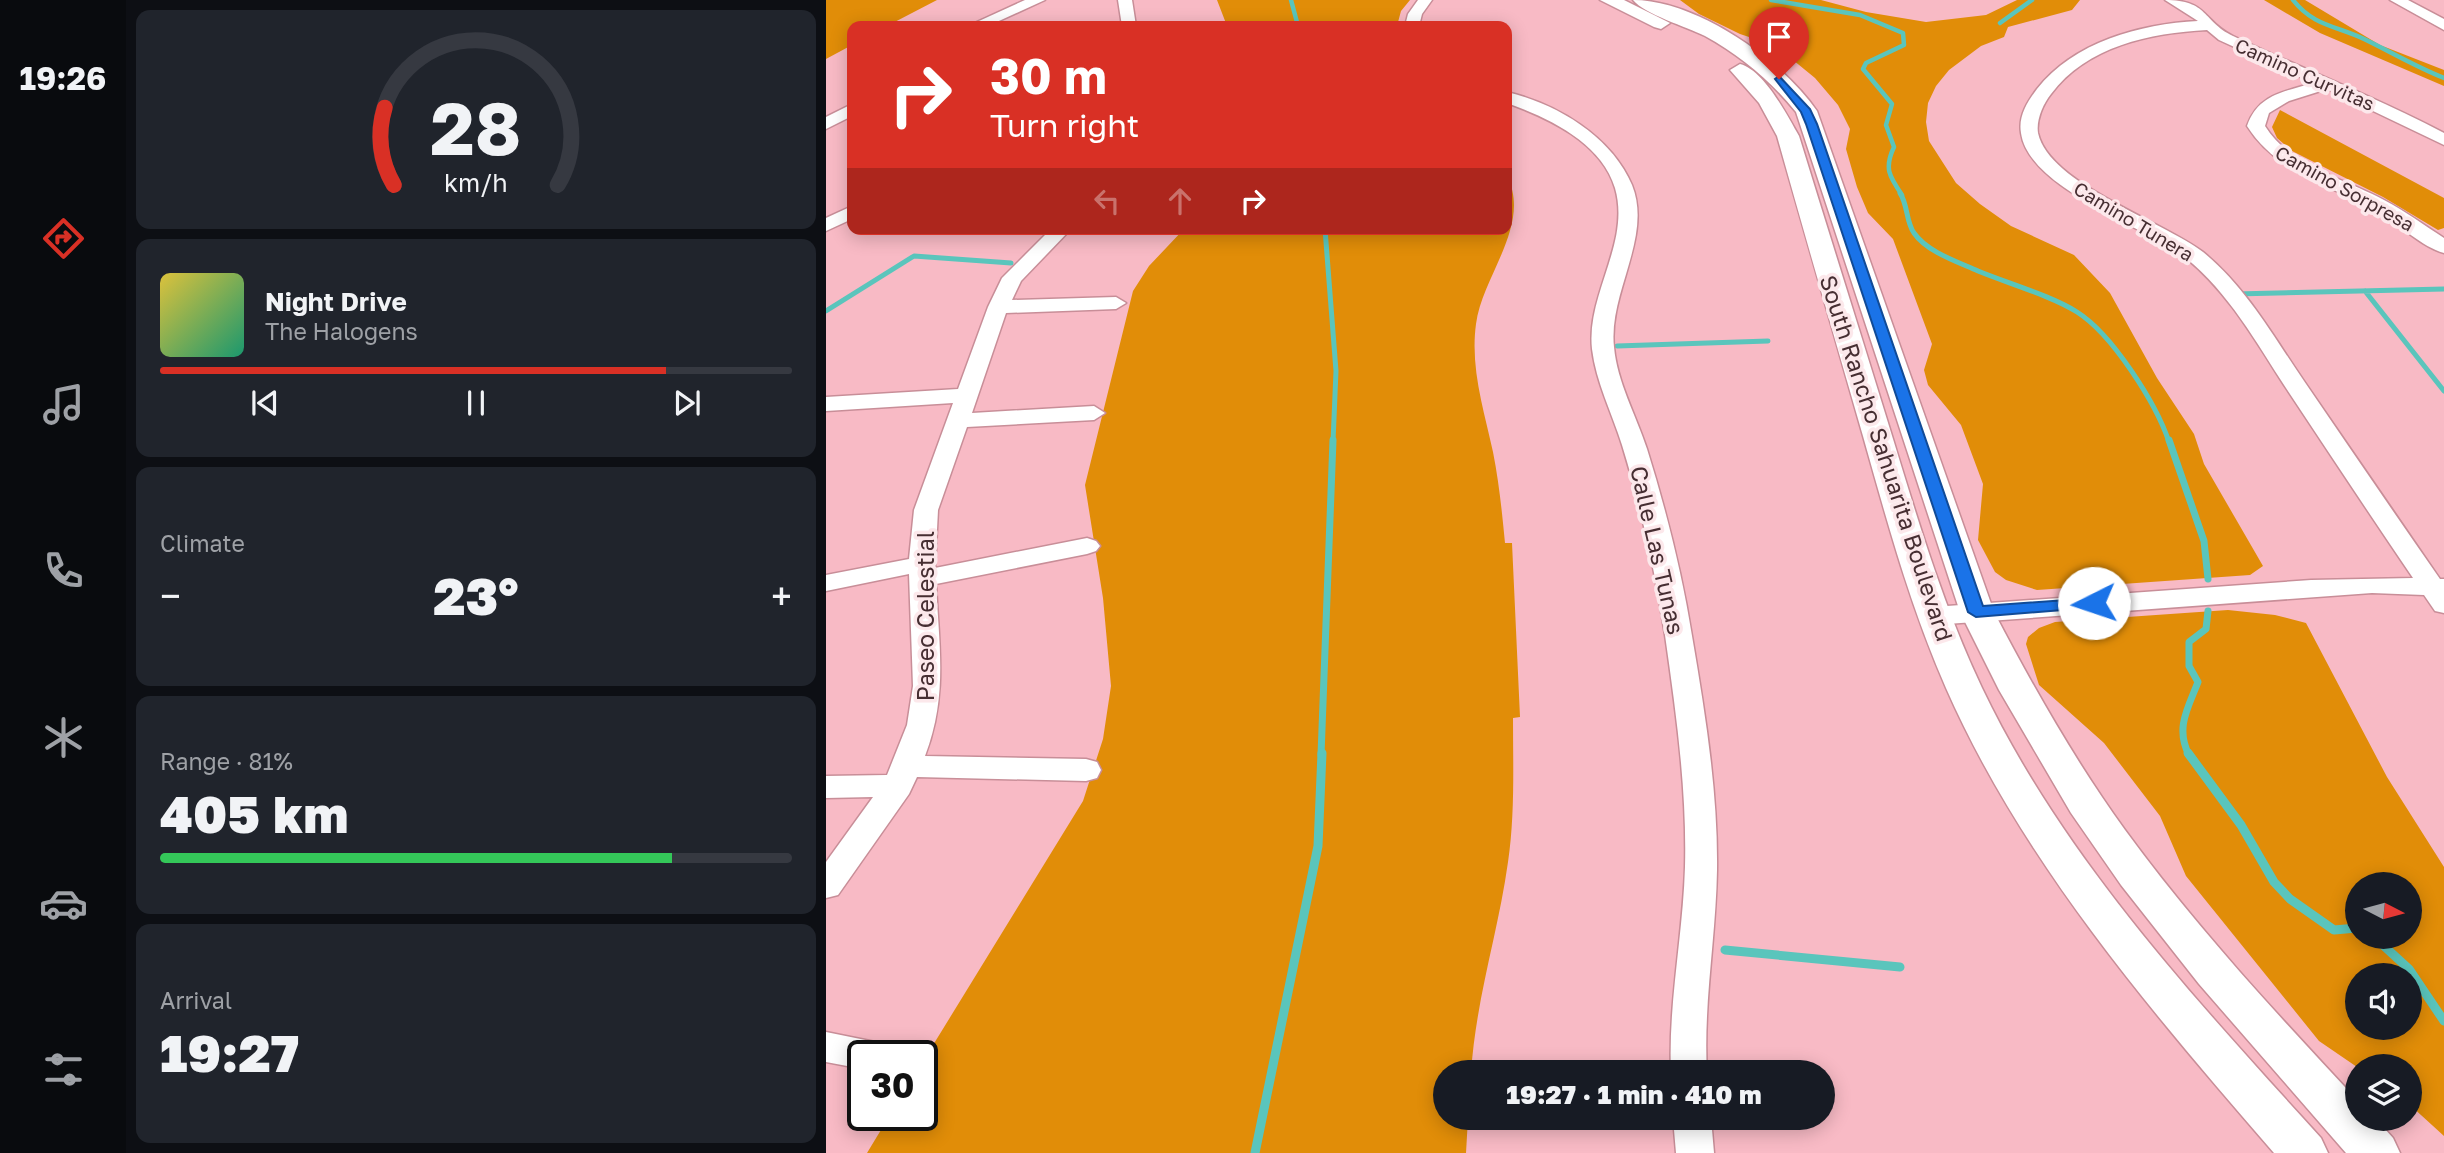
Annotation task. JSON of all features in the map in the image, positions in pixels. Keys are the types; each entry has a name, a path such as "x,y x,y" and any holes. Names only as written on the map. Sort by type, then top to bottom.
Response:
{"street":[{"path":"988,21 1038,0"},
{"path":"1125,0 1128,21"},
{"path":"1413,21 1425,0"},
{"name":"South Rancho Sahuarita Boulevard","path":"1609,0 1717,52 1758,87 1782,122 1933,616 1985,726 2052,838 2113,924 2181,1012 2304,1153"},
{"name":"South Rancho Sahuarita Boulevard","path":"1642,0 1746,51 1791,90 1806,111 1976,612 2012,682 2068,775 2161,908 2262,1029 2376,1153"},
{"name":"Camino Curvitas","path":"2172,0 2195,10 2224,37 2444,140"},
{"path":"2402,0 2444,25"},
{"name":"Camino Tunera","path":"2211,25 2173,26 2107,46 2082,57 2037,97 2028,116 2030,136 2044,160 2075,187 2176,242 2209,268 2234,294 2440,593"},
{"name":"Camino Sorpresa","path":"2327,84 2283,97 2261,110 2256,125 2266,142 2281,156 2379,204 2444,247"},
{"name":"Calle Las Tunas","path":"1512,99 1557,119 1589,140 1612,164 1626,200 1625,232 1602,308 1603,348 1611,381 1638,457 1656,528 1682,659 1697,792 1701,868 1690,1060"},
{"path":"826,125 847,112"},
{"path":"826,125 847,130"},
{"path":"826,225 847,214"},
{"name":"Paseo Celestial","path":"826,886 903,776 922,726 927,686 922,571 926,510 998,307 1012,278 1056,235"},
{"path":"998,307 1116,303"},
{"path":"826,404 967,395"},
{"path":"958,421 1094,413"},
{"path":"826,583 1087,546"},
{"path":"1933,616 2323,587 2440,593"},
{"path":"826,787 903,776 1086,770"},
{"path":"826,1047 847,1051"},
{"path":"1693,1130 1695,1153"}],"shaded area":[{"path":"826,0 937,0 897,21 847,21 847,48 826,59"},
{"path":"1217,0 1410,0 1401,11 1398,21 1225,21"},
{"path":"1680,0 1821,0 1866,12 1926,22 1986,15 2017,0 2080,0 2072,10 2008,27 2004,37 1981,46 1949,70 1936,86 1928,103 1926,122 1929,141 1956,183 1980,204 2011,226 2074,255 2110,293 2157,378 2194,434 2204,464 2263,566 2250,575 2037,590 2006,580 1995,572 1978,540 1983,484 1961,425 1928,385 1924,370 1932,344 1893,239 1868,213 1857,187 1846,149 1850,129 1838,105 1815,78 1776,46 1740,34 1699,14"},
{"path":"2264,0 2305,0 2380,45 2444,70 2444,86 2320,33"},
{"path":"2280,110 2444,198 2444,228 2438,230 2383,197 2292,151 2277,138 2272,127"},
{"path":"1512,191 1514,213 1512,222"},
{"path":"1178,235 1509,235 1480,306 1476,324 1475,357 1497,475 1505,543 1512,543 1520,717 1513,718 1513,808 1510,844 1499,915 1477,1019 1472,1060 1433,1060 1433,1130 1467,1130 1466,1153 867,1153 880,1131 938,1131 936,1040 1083,801 1103,739 1111,686 1103,598 1085,485 1133,291 1149,266"},
{"path":"2228,610 2275,615 2306,623 2387,777 2444,867 2444,1136 2422,1116 2422,1054 2345,1054 2345,1059 2319,1041 2186,876 2160,816 2104,743 2039,685 2026,644 2028,637 2039,628 2055,622"}],"waterway":[{"path":"1291,0 1297,21"},
{"path":"1771,0 1860,15 1903,33 1904,45 1866,63 1863,69 1892,104 1886,125 1894,147 1889,161 1889,172 1902,195"},
{"path":"2000,23 2032,0"},
{"path":"2293,0 2317,20 2364,39 2444,78"},
{"path":"1900,193 1911,229 1927,246 1961,264 2055,301 2090,322 2131,371 2154,408 2169,442"},
{"path":"1325,235 1336,371 1333,442"},
{"path":"826,311 914,256 1011,263"},
{"path":"2235,294 2444,289"},
{"path":"2365,291 2444,391"},
{"path":"1617,346 1768,341"},
{"path":"1321,755 1333,440"},
{"path":"2169,440 2204,541 2208,579"},
{"path":"2188,754 2183,736 2184,718 2198,682 2189,666 2189,642 2206,629 2208,611"},
{"path":"1255,1153 1318,846 1322,753"},
{"path":"2188,754 2241,825 2274,882 2290,899 2334,930 2345,929"},
{"path":"2387,949 2409,969 2444,1021"},
{"path":"1725,950 1900,967"}],"route":[{"path":"1779,79 1791,90 1812,124 1976,612 2094,603"}]}
